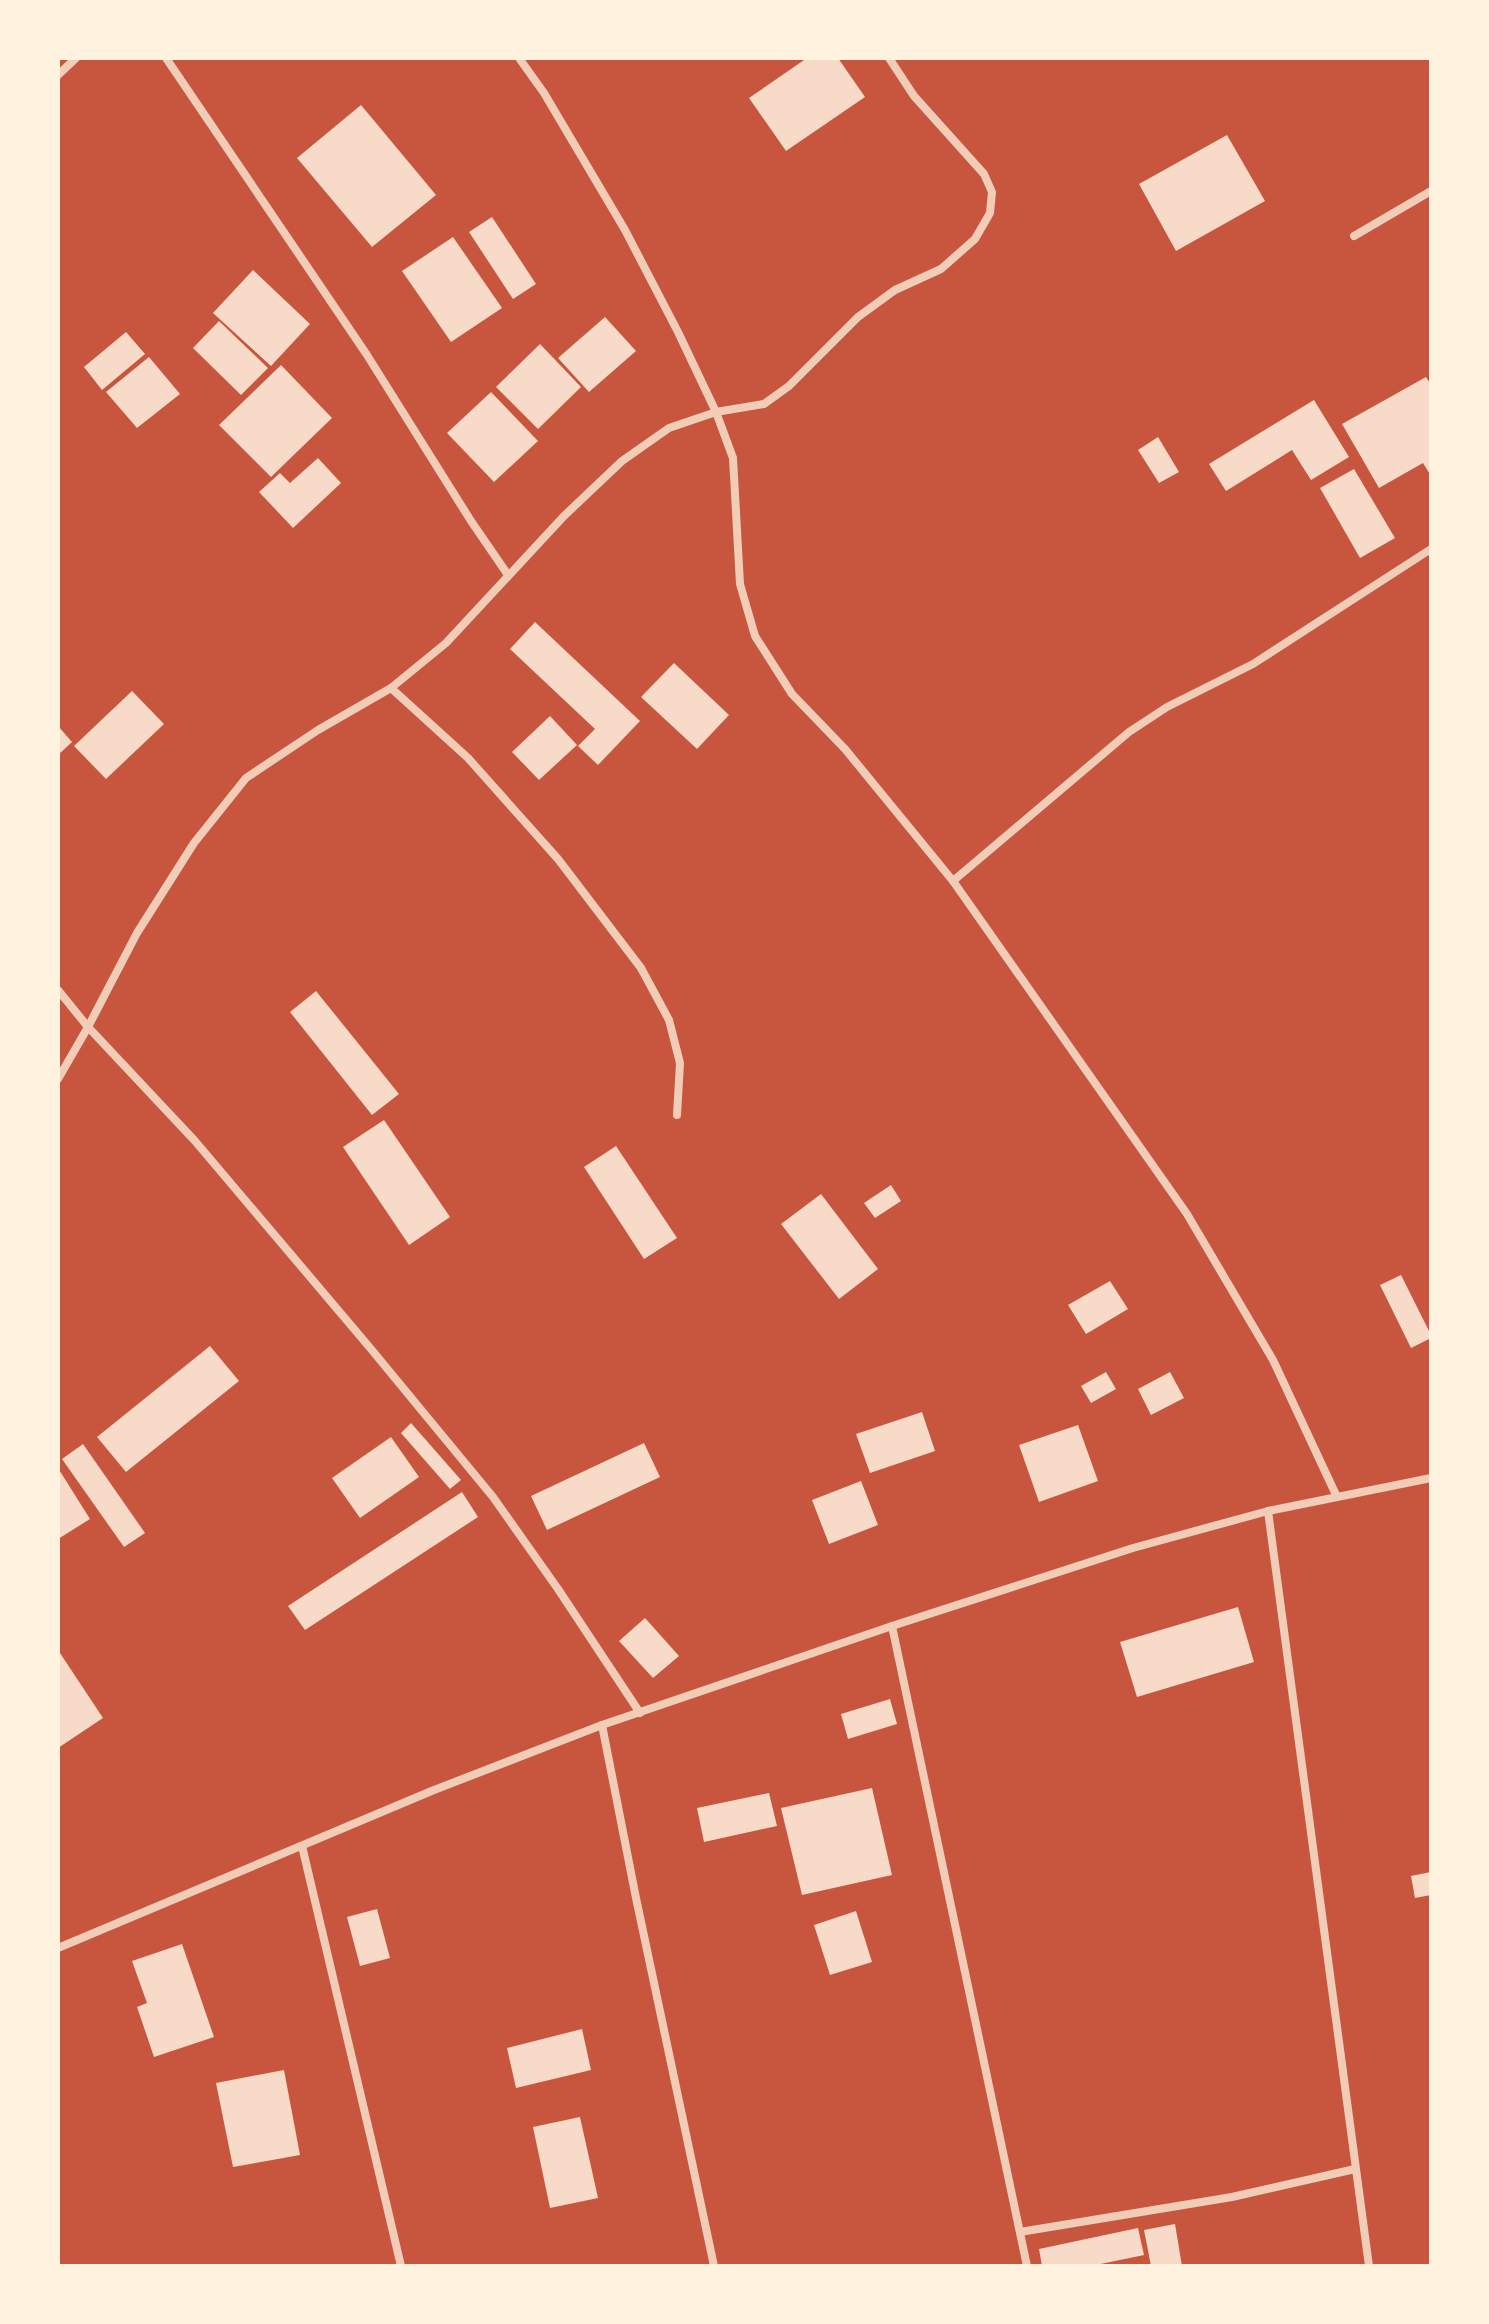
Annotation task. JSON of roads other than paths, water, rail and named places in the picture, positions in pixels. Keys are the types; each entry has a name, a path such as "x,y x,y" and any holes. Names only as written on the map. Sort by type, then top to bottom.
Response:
{"street":[{"path":"58,75 76,58"},
{"path":"166,58 367,355 508,575"},
{"path":"519,58 544,93 625,230 716,412 733,458 740,584 755,636 792,694 845,749 953,881 1187,1214 1273,1360 1337,1497"},
{"path":"58,1079 137,933 185,856 246,778 318,730 391,688 446,643 564,516 622,461 669,428 716,412 764,404 789,386 858,317 895,290 941,269 975,239 990,213 992,192 984,174 914,96 889,58"},
{"path":"1354,236 1431,191"},
{"path":"953,881 1129,732 1167,707 1253,664 1431,549"},
{"path":"391,688 468,758 558,859 641,968 669,1020 680,1063 677,1115"},
{"path":"58,990 88,1027 195,1141 493,1497 640,1713"},
{"path":"58,1948 434,1790 602,1725 1133,1548 1268,1511 1431,1478"},
{"path":"1268,1511 1369,2266"},
{"path":"892,1626 1027,2266"},
{"path":"602,1725 714,2266"},
{"path":"302,1846 401,2266"},
{"path":"1020,2232 1232,2197 1355,2169"}]}
